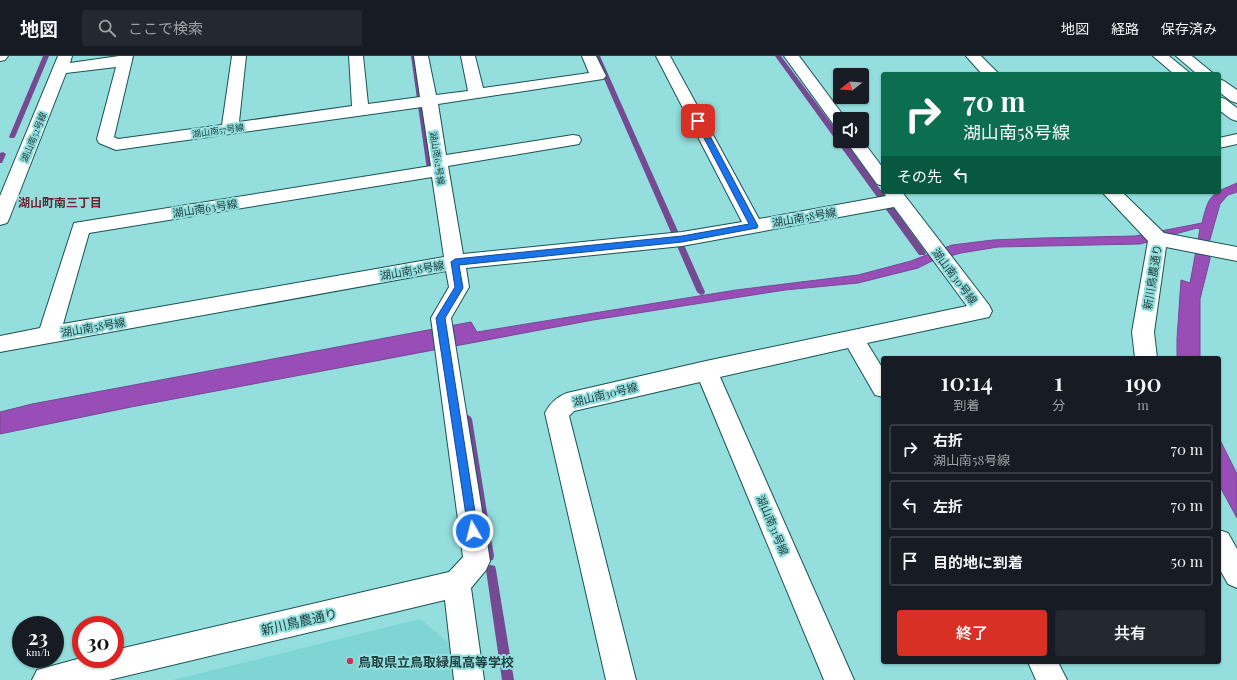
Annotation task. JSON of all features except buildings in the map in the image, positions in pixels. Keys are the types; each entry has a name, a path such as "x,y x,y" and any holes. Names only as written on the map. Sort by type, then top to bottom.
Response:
{"street":[{"path":"230,128 239,56"},
{"path":"356,56 360,110"},
{"name":"湖山南62号線","path":"421,56 459,288 440,318 477,561 457,584"},
{"path":"468,56 476,94"},
{"path":"429,101 598,76 589,56"},
{"path":"663,56 754,226"},
{"path":"791,56 833,113"},
{"path":"973,56 989,72"},
{"path":"1160,56 1180,72"},
{"path":"1183,56 1203,72"},
{"name":"湖山南57号線","path":"63,63 125,58 105,139 116,145 429,101"},
{"name":"湖山南52号線","path":"0,219 63,63"},
{"path":"1221,86 1237,98"},
{"path":"1221,104 1237,116"},
{"path":"1221,143 1237,139"},
{"path":"439,166 573,141"},
{"path":"859,148 881,177"},
{"name":"湖山南63号線","path":"49,335 81,228 439,166"},
{"name":"新川鳥農通り","path":"1113,194 1158,239 1143,332 1146,356"},
{"name":"湖山南58号線","path":"0,344 455,262 682,239 754,226 895,196"},
{"name":"湖山南30号線","path":"621,680 558,413 567,403 706,370 982,311 895,196"},
{"path":"1158,239 1237,254"},
{"path":"853,338 881,385"},
{"name":"湖山南31号線","path":"706,370 839,680"},
{"path":"1221,546 1237,575"},
{"path":"457,584 469,680"},
{"name":"新川鳥農通り","path":"47,680 457,584"},
{"path":"1043,664 1052,680"}],"shaded area":[{"path":"1237,183 1237,192 1228,195 1220,204 1209,243 1210,259 1200,299 1200,356 1177,356 1181,280 1190,283 1200,229 1197,228 1140,244 998,247 961,253 932,261 918,268 858,283 785,290 593,320 131,407 0,434 0,412 32,404 471,322 477,332 736,290 858,275 911,261 952,245 993,240 1135,236 1202,223 1209,200 1215,194 1221,194 1222,190"},
{"path":"1221,442 1237,474 1237,518 1221,489"},
{"name":"鳥取県立鳥取緑風高等学校","path":"420,619 449,643 453,680 173,680"}],"waterway":[{"path":"12,137 46,56"},
{"path":"414,56 432,177"},
{"path":"597,56 701,292"},
{"path":"778,56 833,131"},
{"path":"846,148 922,253"},
{"path":"0,161 3,154"},
{"path":"467,419 489,556"},
{"path":"491,570 508,680"}],"place":[{"name":"鳥取県立鳥取緑風高等学校","path":"350,661"}],"district":[{"name":"湖山町南三丁目","path":"60,202"}],"route":[{"path":"473,531 440,318 459,288 455,262 682,239 754,226 698,121"}]}
